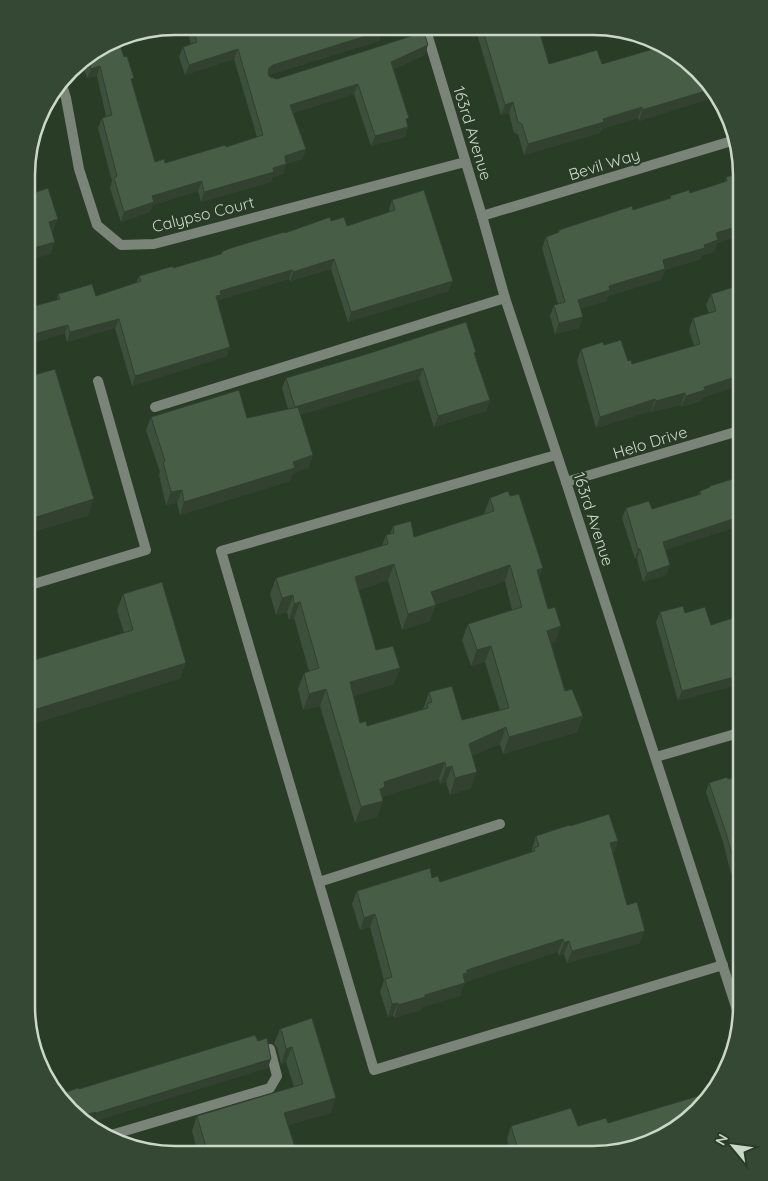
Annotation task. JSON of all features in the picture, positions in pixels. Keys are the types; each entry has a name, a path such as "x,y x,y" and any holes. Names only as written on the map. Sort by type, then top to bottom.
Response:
{"street":[{"name":"163rd Avenue","path":"424,35 482,216 505,298 733,997"},
{"name":"Calypso Court","path":"64,91 79,169 97,225 121,245 154,244 465,162"},
{"name":"Bevil Way","path":"482,216 729,142"},
{"path":"155,407 505,298"},
{"path":"35,584 146,550 98,382"},
{"name":"Helo Drive","path":"566,482 733,433"},
{"path":"556,455 221,550 374,1070 723,965"},
{"path":"656,757 733,735"},
{"path":"319,882 500,824"},
{"path":"117,1133 270,1088 278,1076 270,1049"}],"building":[{"path":"195,35 369,35 273,65 269,68 268,74 270,77 277,79 415,35 425,35 428,45 391,62 409,118 406,119 408,127 375,136 358,84 290,105 306,149 285,156 286,164 273,168 274,172 204,192 202,181 152,196 154,202 124,212 114,178 117,176 102,118 112,115 100,66 91,69 89,64 105,54 120,46 124,57 127,56 134,78 131,79 155,162 164,159 165,163 263,135 238,49 189,65 183,47 197,42"},
{"path":"484,35 540,35 549,64 597,50 602,64 653,49 678,64 692,76 705,91 642,110 642,107 603,119 604,122 528,144 522,124 518,122 513,102 505,105"},
{"path":"733,175 733,228 716,233 718,240 704,245 705,248 663,260 665,269 609,286 610,290 578,300 583,317 559,323 554,305 565,302 546,237 559,232 559,230 632,206 633,210 689,190 690,193 727,181 726,177"},
{"path":"48,188 58,219 49,222 55,242 35,248 35,193"},
{"path":"424,190 453,281 351,312 334,259 220,291 221,295 216,296 230,347 135,376 119,319 70,332 68,325 35,334 35,306 60,299 58,294 92,284 96,296 141,281 139,276 221,254 223,251 231,248 285,233 330,217 331,221 344,217 347,226 395,210 392,200"},
{"path":"733,287 733,378 704,387 705,390 686,396 685,393 656,401 655,399 600,417 581,349 603,342 604,345 621,340 628,361 631,360 632,364 700,344 693,318 716,311 711,294"},
{"path":"466,322 490,400 438,416 423,368 295,407 286,378"},
{"path":"55,369 94,499 35,517 35,375"},
{"path":"239,390 247,418 298,407 313,455 293,462 295,468 184,502 182,490 171,492 163,462 165,461 151,417"},
{"path":"733,479 733,519 663,542 670,565 647,573 626,508 649,501 652,509 701,494 700,491"},
{"path":"508,491 510,496 519,494 543,568 537,570 548,609 555,607 561,626 547,631 565,691 572,689 583,716 509,737 506,727 469,744 477,772 455,778 452,766 446,768 445,762 384,782 385,787 380,789 383,801 361,807 326,689 309,694 304,673 319,668 300,602 294,604 293,595 282,598 276,578 388,544 386,535 394,533 393,526 411,521 414,537 494,511 490,498","holes":["394,564 408,614 436,605 431,592 510,565 522,607 468,624 477,650 491,646 509,708 462,720 452,686 429,692 432,702 427,704 428,708 367,726 366,721 360,723 350,682 400,668 393,646 376,650 355,577"]},
{"path":"162,582 186,663 35,710 35,660 133,630 123,594"},
{"path":"683,606 685,613 705,607 711,625 733,618 733,677 682,691 660,612"},
{"path":"727,777 728,779 732,778 733,858 726,833 709,783"},
{"path":"609,814 618,841 610,843 627,905 637,902 645,931 572,951 569,941 564,943 563,939 467,970 467,973 463,974 465,983 398,1005 398,1003 392,1004 385,979 392,977 375,914 364,918 357,891 430,868 432,878 438,876 440,882 535,851 534,848 539,846 536,836"},
{"path":"312,1018 336,1098 284,1113 295,1146 206,1146 197,1116 303,1084 292,1047 286,1049 280,1029"},
{"path":"255,1035 258,1041 267,1038 271,1059 96,1113 87,1114 65,1092"},
{"path":"698,1096 685,1111 663,1127 630,1141 603,1146 517,1146 511,1126 571,1108 578,1126 606,1118 608,1123"}]}
